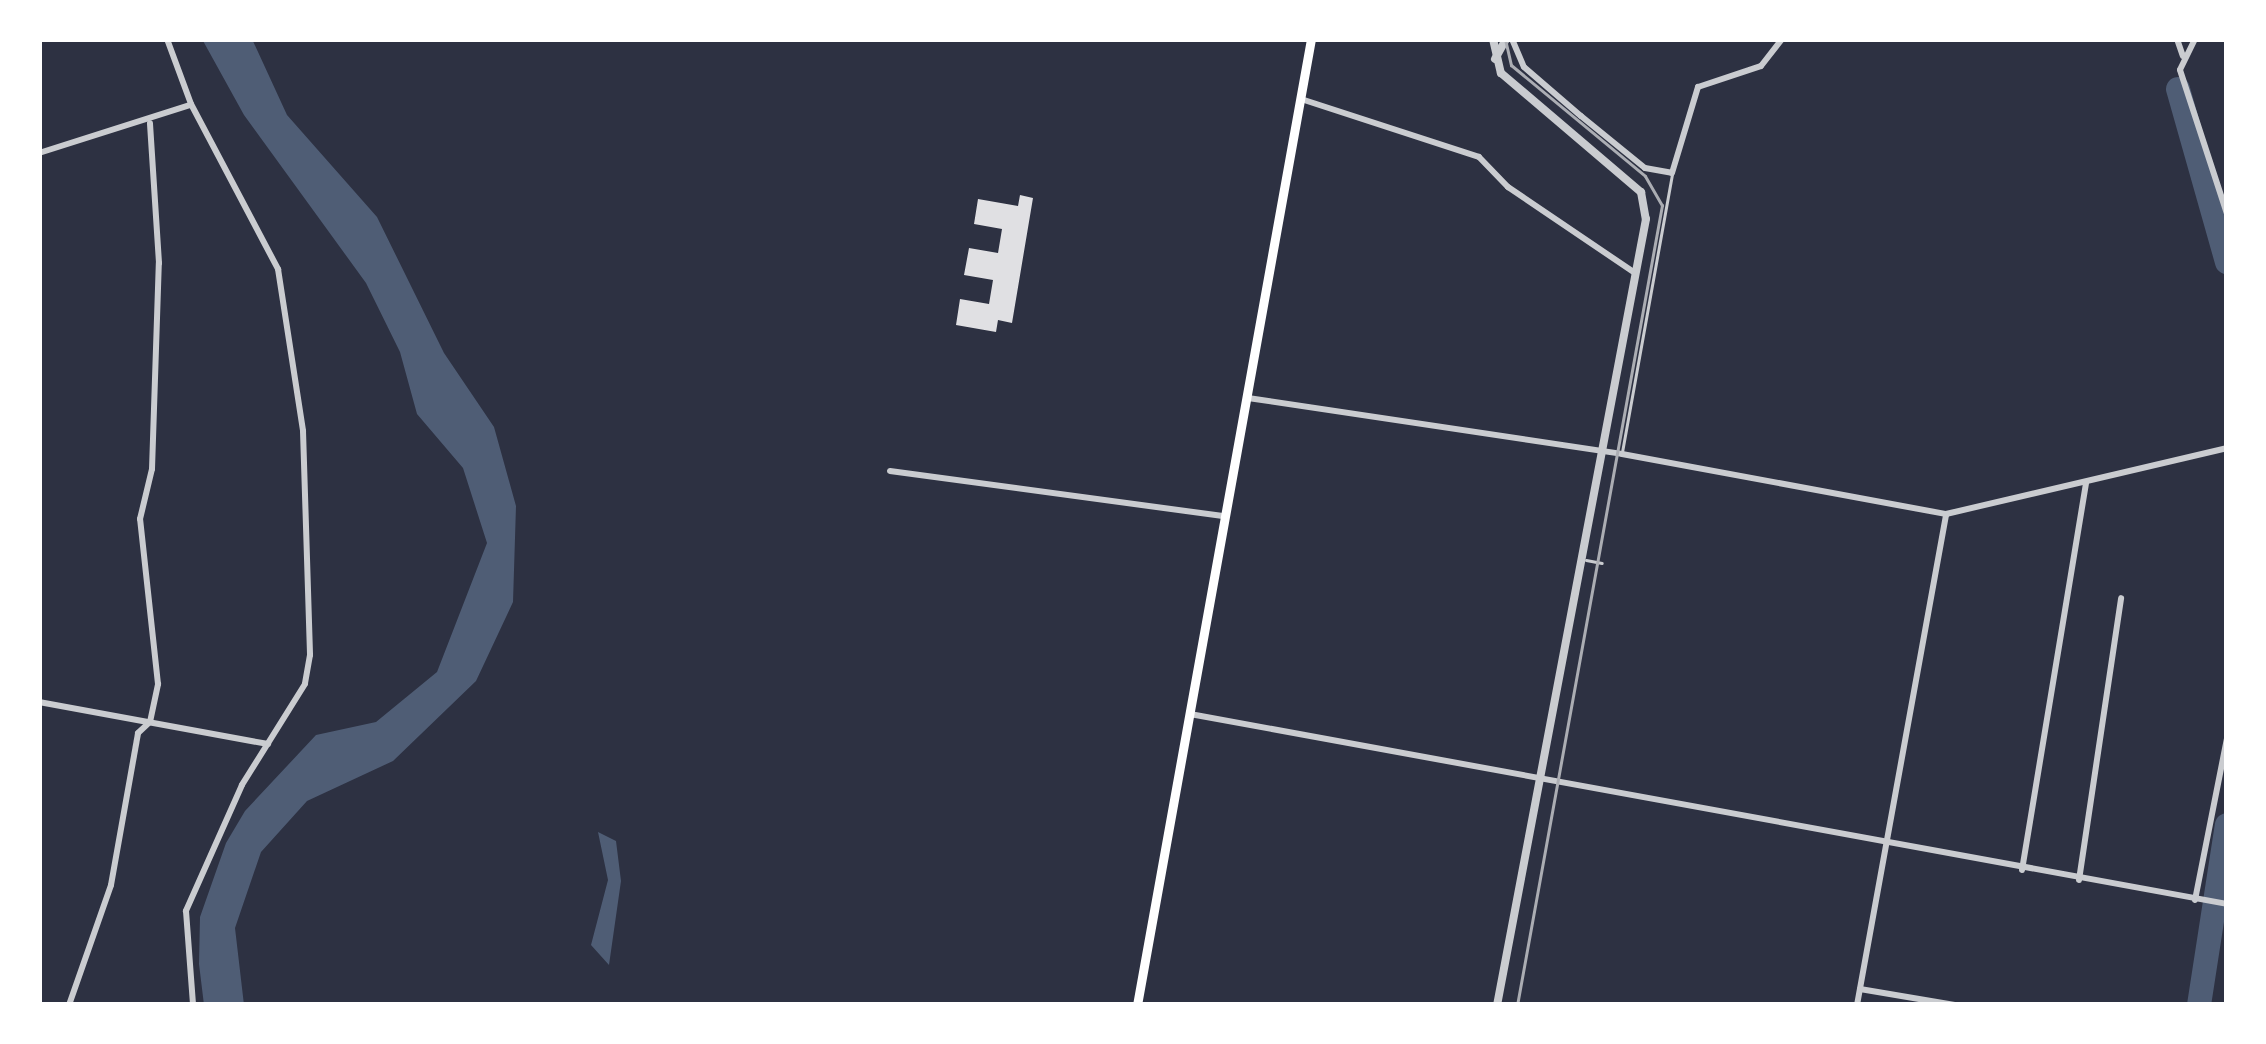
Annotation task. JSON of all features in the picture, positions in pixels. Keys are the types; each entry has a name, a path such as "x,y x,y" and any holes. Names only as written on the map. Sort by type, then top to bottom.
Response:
{"main road":[{"path":"1137,1005 1311,39"}],"street":[{"path":"167,39 191,104 273,251 303,431 310,655 305,685 215,838 186,911 193,1005"},
{"path":"1492,39 1495,60 1645,202 1497,1005"},
{"path":"1495,60 1509,39 1524,67 1581,116 1645,168 1672,173 1698,87 1761,66 1782,39"},
{"path":"2177,39 2183,56"},
{"path":"2194,39 2180,70 2227,214"},
{"path":"1300,99 1479,157 1508,188 1635,273"},
{"path":"39,153 150,123 191,104"},
{"path":"69,1005 111,885 138,733 150,722 160,652 140,519 152,469 160,190 150,123"},
{"path":"1248,398 1598,450 1946,514 2227,448"},
{"path":"890,471 1227,516"},
{"path":"2022,870 2086,482"},
{"path":"1857,1005 1946,514"},
{"path":"2079,880 2121,598"},
{"path":"39,702 268,744"},
{"path":"1190,714 2225,904"},
{"path":"2199,901 2227,740"},
{"path":"1859,989 1955,1005"}],"lane":[{"path":"1622,454 1672,173"},
{"path":"1578,558 1602,562"}],"water":[{"path":"202,39 252,39 287,115 377,217 444,353 494,427 516,506 513,602 476,681 393,761 307,801 261,852 235,928 244,1005 204,1005 199,964 200,917 226,843 245,811 316,735 376,722 437,672 487,543 463,468 417,414 400,352 366,283 244,115"},
{"path":"598,832 616,841 621,881 609,965 591,945 608,880"}],"building":[{"path":"1020,195 1033,198 1012,323 998,320 996,332 956,325 960,299 989,304 993,280 964,275 969,248 998,253 1002,229 974,224 978,199 1018,206"}],"waterway":[{"path":"2178,89 2227,262"},
{"path":"2199,1005 2227,825"}],"tram line":[{"path":"1505,39 1511,65 1645,176 1662,205 1517,1005"}]}
